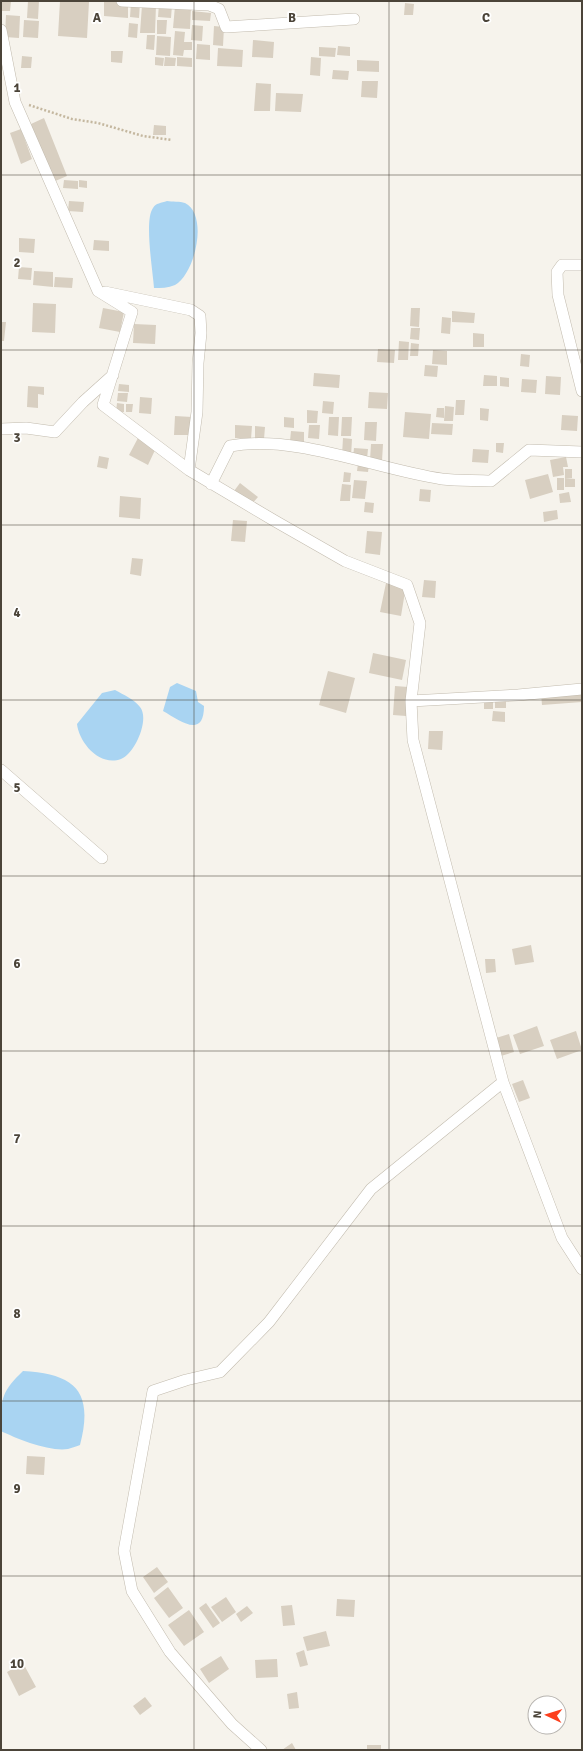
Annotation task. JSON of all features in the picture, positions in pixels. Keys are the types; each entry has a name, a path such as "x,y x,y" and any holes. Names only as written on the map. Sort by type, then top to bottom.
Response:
{"street":[{"path":"122,1 198,2 218,9 226,26 354,18"},
{"path":"1,30 15,102 98,291 132,312 103,405 189,470 212,484 345,561 407,585 420,623 411,701 414,740 503,1082 562,1238 582,1269"},
{"path":"582,265 562,265 557,272 558,295 582,391"},
{"path":"98,291 191,310 200,316 201,333 198,363 197,412 189,470"},
{"path":"1,429 26,428 55,432 83,402 113,375"},
{"path":"212,484 230,446 248,443 284,444 443,479 491,481 529,450 582,452"},
{"path":"411,701 518,695 582,689"},
{"path":"1,770 102,858"},
{"path":"261,1750 232,1724 170,1652 132,1591 124,1551 153,1391 186,1380 220,1372 269,1322 371,1189 503,1082"}],"path":[{"path":"15,102 72,119 98,123 143,136 172,140"}],"water":[{"path":"167,201 185,203 192,210 196,219 198,231 193,257 182,279 172,286 154,288 149,234 150,214 156,205"},
{"path":"177,683 196,691 198,702 204,706 203,716 200,722 195,725 190,725 183,722 163,711 170,687"},
{"path":"115,690 129,697 138,704 143,712 143,719 140,736 136,744 126,756 113,761 98,756 86,745 77,724 102,693"},
{"path":"23,1371 56,1376 68,1381 76,1389 82,1399 84,1411 84,1426 80,1445 68,1449 52,1449 24,1441 1,1431 3,1398 10,1385"}],"building":[{"path":"1,1 11,1 10,11 1,11"},
{"path":"28,1 39,1 38,19 27,18"},
{"path":"60,1 89,2 87,38 58,36"},
{"path":"104,1 128,3 128,18 104,16"},
{"path":"131,3 140,3 139,18 130,17"},
{"path":"405,3 414,4 413,15 404,15"},
{"path":"159,4 172,5 171,18 158,17"},
{"path":"142,5 156,5 155,33 140,33"},
{"path":"175,6 191,7 190,29 173,28"},
{"path":"192,11 211,13 210,21 192,20"},
{"path":"6,15 20,16 19,38 5,37"},
{"path":"24,20 39,21 38,38 23,37"},
{"path":"157,20 167,20 166,34 157,34"},
{"path":"129,23 138,24 137,38 128,37"},
{"path":"192,25 203,26 202,41 191,40"},
{"path":"214,26 224,27 223,46 213,45"},
{"path":"175,31 185,32 184,42 192,42 192,50 184,50 183,56 173,55"},
{"path":"147,35 155,35 154,50 146,49"},
{"path":"157,36 171,37 170,56 156,55"},
{"path":"253,40 274,42 273,58 252,57"},
{"path":"197,44 210,45 210,60 196,59"},
{"path":"338,46 350,47 350,56 337,55"},
{"path":"319,47 336,48 335,57 319,56"},
{"path":"218,48 243,50 242,67 217,66"},
{"path":"111,51 123,51 122,63 111,62"},
{"path":"22,56 32,57 31,68 21,68"},
{"path":"155,57 164,58 163,66 155,65"},
{"path":"165,57 176,58 175,66 164,66"},
{"path":"177,57 192,58 192,67 177,66"},
{"path":"311,57 321,58 320,76 310,75"},
{"path":"357,60 379,61 379,72 357,71"},
{"path":"333,70 349,71 348,80 332,79"},
{"path":"362,81 378,81 377,98 361,97"},
{"path":"256,83 271,84 270,111 254,111"},
{"path":"276,93 303,94 301,112 275,111"},
{"path":"44,118 67,176 53,182 31,124"},
{"path":"154,125 166,126 166,135 153,135"},
{"path":"21,129 32,159 21,164 10,133"},
{"path":"64,180 78,181 78,189 63,188"},
{"path":"79,180 87,181 87,188 79,187"},
{"path":"69,201 84,202 83,212 68,211"},
{"path":"19,238 35,239 34,253 19,252"},
{"path":"94,240 109,241 109,251 93,250"},
{"path":"19,267 32,268 31,280 18,279"},
{"path":"34,271 53,272 53,287 33,285"},
{"path":"55,277 73,278 72,288 54,287"},
{"path":"33,303 56,304 55,333 32,332"},
{"path":"103,308 124,312 120,332 99,328"},
{"path":"411,308 420,308 419,327 410,326"},
{"path":"452,311 475,313 474,323 452,322"},
{"path":"442,317 451,318 450,334 441,333"},
{"path":"1,322 6,322 4,341 1,341"},
{"path":"134,324 156,325 155,344 133,343"},
{"path":"411,328 420,328 419,340 410,339"},
{"path":"473,333 484,334 484,347 473,347"},
{"path":"399,341 409,342 408,360 398,360"},
{"path":"411,343 419,344 418,356 410,356"},
{"path":"378,349 395,350 394,363 377,362"},
{"path":"433,350 447,351 447,365 432,364"},
{"path":"521,354 530,355 529,367 520,366"},
{"path":"425,365 438,366 437,377 424,376"},
{"path":"314,373 340,375 339,388 313,386"},
{"path":"484,375 497,376 497,386 483,386"},
{"path":"546,376 561,377 560,395 545,394"},
{"path":"500,377 509,378 509,387 500,386"},
{"path":"522,379 537,380 536,393 521,392"},
{"path":"119,384 129,385 129,392 118,391"},
{"path":"28,386 44,387 44,395 38,394 38,408 27,407"},
{"path":"369,392 388,393 387,409 368,408"},
{"path":"118,393 128,393 127,402 117,401"},
{"path":"140,397 152,398 151,414 139,413"},
{"path":"456,400 465,400 464,415 455,415"},
{"path":"323,401 334,402 333,414 322,413"},
{"path":"117,403 124,404 124,412 116,412"},
{"path":"126,404 133,404 132,412 126,412"},
{"path":"445,406 454,407 453,421 444,421"},
{"path":"437,408 444,408 444,418 436,417"},
{"path":"480,408 489,409 488,421 480,420"},
{"path":"307,410 318,411 317,423 307,423"},
{"path":"405,412 431,414 429,439 403,437"},
{"path":"562,415 578,416 577,431 561,430"},
{"path":"175,416 192,417 191,435 174,435"},
{"path":"284,417 294,418 294,428 284,427"},
{"path":"329,417 339,417 338,436 328,435"},
{"path":"342,417 352,417 351,436 341,436"},
{"path":"365,422 377,422 376,441 364,440"},
{"path":"432,423 453,424 452,435 431,434"},
{"path":"235,425 252,426 251,439 235,438"},
{"path":"309,425 320,425 319,439 308,438"},
{"path":"255,426 265,427 264,439 255,439"},
{"path":"291,431 304,432 304,442 290,441"},
{"path":"138,438 156,448 148,465 129,455"},
{"path":"343,438 352,439 351,456 342,455"},
{"path":"496,443 504,443 503,453 496,452"},
{"path":"371,444 383,444 382,461 370,460"},
{"path":"354,448 368,449 367,459 353,458"},
{"path":"473,449 489,450 488,463 472,462"},
{"path":"99,456 109,458 107,469 97,467"},
{"path":"566,457 568,467 563,467 564,475 553,477 550,460"},
{"path":"358,463 369,464 368,472 357,471"},
{"path":"565,469 572,469 572,478 565,478"},
{"path":"344,472 351,473 350,482 343,482"},
{"path":"548,474 553,492 530,499 525,480"},
{"path":"557,478 564,478 564,490 557,490"},
{"path":"565,478 575,479 575,487 565,487"},
{"path":"354,480 367,481 365,499 352,498"},
{"path":"240,483 258,497 251,505 234,491"},
{"path":"342,484 351,485 350,501 340,501"},
{"path":"420,489 431,490 430,502 419,501"},
{"path":"569,492 571,502 560,503 559,494"},
{"path":"120,496 141,498 140,519 119,517"},
{"path":"365,502 374,503 373,513 364,512"},
{"path":"557,510 558,519 544,522 543,512"},
{"path":"233,520 247,521 245,542 231,541"},
{"path":"367,531 382,532 380,555 365,553"},
{"path":"132,558 143,559 141,576 130,574"},
{"path":"424,580 436,581 435,598 422,597"},
{"path":"386,583 406,586 401,616 380,612"},
{"path":"373,653 406,660 402,680 369,673"},
{"path":"328,671 355,678 346,713 319,705"},
{"path":"395,686 408,687 406,716 393,715"},
{"path":"582,691 582,702 542,705 541,694"},
{"path":"495,699 506,699 506,708 495,708"},
{"path":"484,700 493,700 493,709 484,709"},
{"path":"493,711 505,712 505,722 492,721"},
{"path":"429,731 443,731 442,750 428,749"},
{"path":"531,945 534,962 515,965 512,949"},
{"path":"485,959 495,959 496,972 486,973"},
{"path":"537,1026 544,1046 520,1054 513,1035"},
{"path":"576,1031 582,1050 557,1059 550,1040"},
{"path":"509,1034 514,1052 501,1056 496,1038"},
{"path":"523,1080 530,1098 519,1102 512,1084"},
{"path":"27,1456 45,1457 44,1475 26,1474"},
{"path":"157,1567 168,1582 154,1593 143,1577"},
{"path":"168,1587 183,1608 169,1618 154,1598"},
{"path":"226,1597 236,1612 222,1622 211,1607"},
{"path":"337,1599 355,1600 354,1617 336,1616"},
{"path":"206,1603 220,1623 213,1628 199,1608"},
{"path":"292,1605 295,1625 283,1626 281,1606"},
{"path":"247,1606 253,1613 241,1622 236,1614"},
{"path":"189,1610 204,1632 184,1646 168,1625"},
{"path":"326,1631 330,1646 307,1651 303,1637"},
{"path":"304,1650 308,1665 300,1667 296,1653"},
{"path":"221,1656 229,1669 209,1683 200,1669"},
{"path":"277,1659 278,1677 256,1678 255,1660"},
{"path":"23,1663 36,1687 19,1696 7,1672"},
{"path":"297,1692 299,1708 289,1709 287,1694"},
{"path":"145,1697 152,1706 140,1715 133,1706"},
{"path":"292,1743 296,1750 282,1750"},
{"path":"367,1745 381,1745 381,1750 367,1750"}]}
